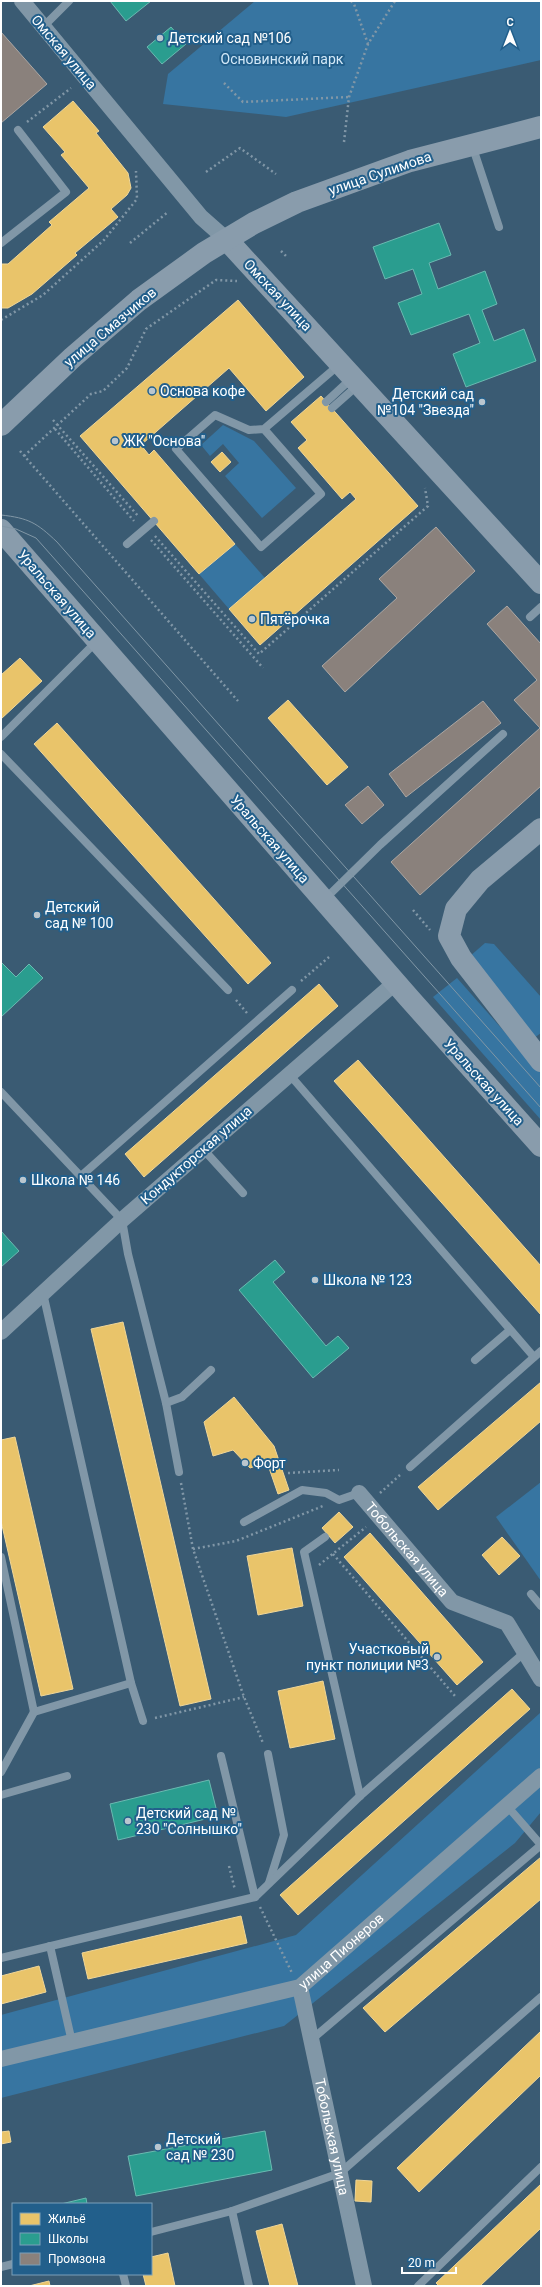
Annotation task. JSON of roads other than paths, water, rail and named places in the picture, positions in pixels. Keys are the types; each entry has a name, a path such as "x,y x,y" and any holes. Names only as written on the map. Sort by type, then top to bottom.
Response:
{"main road":[{"name":"улица Сулимова","path":"227,240 254,223 297,202 410,161 541,127"},
{"name":"Омская улица","path":"227,240 541,582"},
{"name":"улица Смазчиков","path":"1,425 73,357 139,300 204,253 227,240"},
{"name":"Уральская улица","path":"4,537 98,641 541,1146"},
{"path":"541,829 480,880 456,909 440,934 461,958 541,1061"}],"street":[{"name":"Омская улица","path":"22,1 201,217 227,240"},
{"name":"Кондукторская улица","path":"1,1332 122,1220 203,1148 396,982"},
{"name":"Тобольская улица","path":"359,1493 452,1602 508,1623 541,1679"},
{"name":"улица Пионеров","path":"1,2059 300,1987 508,1808 541,1776"},
{"name":"Тобольская улица","path":"300,1987 364,2286"}],"lane":[{"path":"43,27 69,1"},
{"path":"1,243 66,192 18,130"},
{"path":"472,144 499,227"},
{"path":"326,402 351,375"},
{"path":"332,408 351,375"},
{"path":"264,429 321,494 261,546 176,449 215,415 249,430 264,429 351,375"},
{"path":"127,544 154,521"},
{"path":"530,617 541,607"},
{"path":"1,737 98,641"},
{"path":"324,900 380,845 503,734"},
{"path":"1,754 228,990"},
{"path":"81,1176 292,990"},
{"path":"288,1074 534,1357"},
{"path":"1,1092 122,1220 128,1254 166,1403 179,1472"},
{"path":"203,1148 243,1193"},
{"path":"43,1293 132,1683 143,1721"},
{"path":"475,1360 510,1330"},
{"path":"410,1467 541,1351"},
{"path":"166,1403 182,1397 211,1370"},
{"path":"244,1522 302,1490 326,1493 339,1500 359,1493"},
{"path":"325,1538 304,1552 360,1796"},
{"path":"1,1557 34,1712 1,1772"},
{"path":"531,1594 541,1606"},
{"path":"1,1958 255,1897 360,1796 525,1652"},
{"path":"34,1712 132,1683"},
{"path":"268,1754 284,1835 269,1884"},
{"path":"221,1756 255,1897"},
{"path":"1,1795 67,1776"},
{"path":"311,2040 541,1845 508,1808"},
{"path":"50,1946 72,2042"},
{"path":"152,2232 232,2211 340,2173 541,1997"},
{"path":"418,2286 541,2167"},
{"path":"232,2211 249,2286"},
{"path":"1,2267 12,2264"},
{"path":"123,2275 126,2286"}],"tram line":[{"path":"1,515 32,522 44,530 57,542 541,1088"},
{"path":"1,526 16,529 36,538 541,1108"}],"place":[{"name":"Детский сад №106","path":"160,38"},
{"name":"Основа кофе","path":"152,391"},
{"name":"Детский сад №104 \"Звезда\"","path":"482,402"},
{"name":"ЖК \"Основа\"","path":"115,441"},
{"name":"Пятёрочка","path":"252,619"},
{"name":"Детский сад № 100","path":"37,915"},
{"name":"Школа № 146","path":"23,1180"},
{"name":"Школа № 123","path":"315,1280"},
{"name":"Форт","path":"245,1463"},
{"name":"Участковый пункт полиции №3","path":"437,1657"},
{"name":"Детский сад № 230 \"Солнышко\"","path":"128,1821"},
{"name":"Детский сад № 230","path":"158,2147"}],"park label":[{"name":"Основинский парк","path":"282,59"}]}
